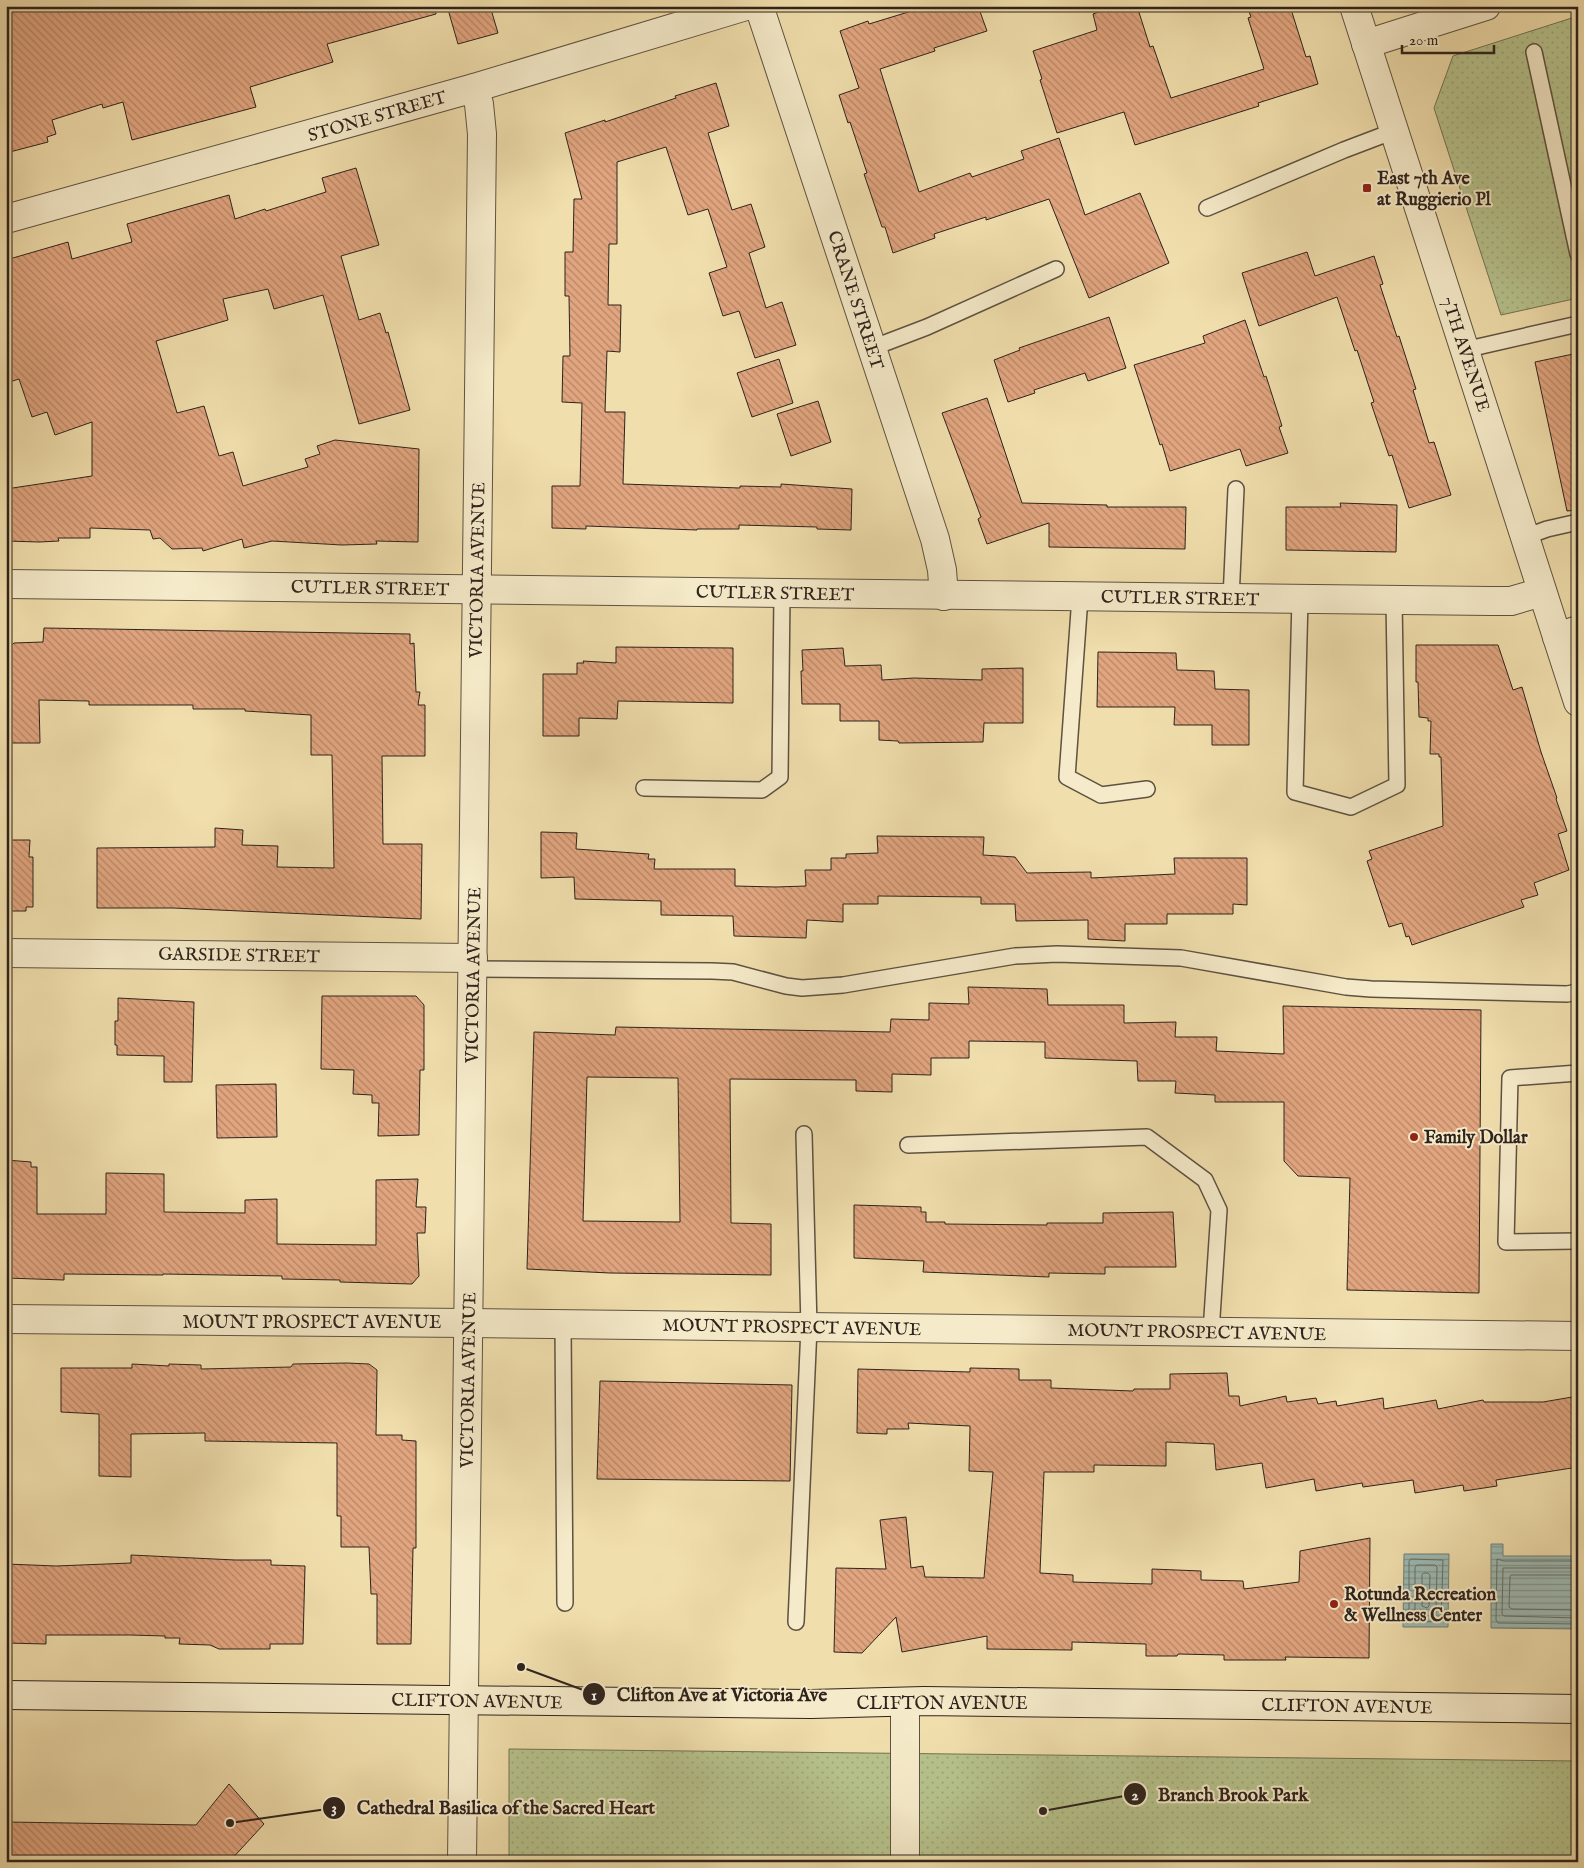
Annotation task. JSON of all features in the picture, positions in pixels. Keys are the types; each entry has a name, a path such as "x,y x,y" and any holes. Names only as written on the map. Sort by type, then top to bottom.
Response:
{"street":[{"name":"STONE STREET","path":"6,219 474,88 746,6"},
{"name":"CRANE STREET","path":"759,6 934,539 942,570 944,596"},
{"name":"7TH AVENUE","path":"1354,6 1542,592 1567,634 1578,702"},
{"path":"1366,44 1486,6"},
{"name":"VICTORIA AVENUE","path":"462,1862 482,134 480,111 474,88"},
{"name":"CUTLER STREET","path":"6,584 1510,601 1542,592"},
{"name":"GARSIDE STREET","path":"6,953 473,963"},
{"name":"MOUNT PROSPECT AVENUE","path":"6,1319 1578,1336"},
{"name":"CLIFTON AVENUE","path":"6,1696 811,1704 905,1702 1578,1708"},
{"path":"905,1702 905,1862"}],"lane":[{"path":"1534,52 1578,254"},
{"path":"1207,208 1394,131"},
{"path":"872,348 927,327 1056,269"},
{"path":"1464,350 1578,324"},
{"path":"1230,599 1236,489"},
{"path":"1525,537 1547,529 1578,522"},
{"path":"644,788 762,790 780,776 782,594"},
{"path":"1080,597 1067,778 1101,795 1147,789"},
{"path":"1300,599 1295,792 1351,807 1398,785 1394,600"},
{"path":"473,963 733,972 786,986 802,988 843,985 1016,956 1057,954 1181,958 1346,987 1371,989 1567,994 1578,992"},
{"path":"1578,1074 1510,1078 1506,1242 1578,1241"},
{"path":"796,1622 809,1327 804,1134"},
{"path":"908,1145 1146,1137 1205,1180 1220,1210 1211,1332"},
{"path":"563,1324 565,1603"}],"green space":[{"path":"1578,16 1578,298 1501,315 1434,108 1453,56"},
{"path":"509,1749 1578,1761 1578,1862 509,1862"}],"water":[{"path":"1491,1544 1503,1544 1503,1556 1578,1556 1578,1629 1491,1628"},
{"path":"1404,1554 1449,1554 1448,1627 1403,1627"}],"building":[{"path":"6,6 435,6 436,14 327,44 333,62 250,87 256,107 132,140 123,102 103,108 102,104 52,120 56,134 47,137 48,142 6,153"},
{"path":"447,6 490,6 498,33 458,44"},
{"path":"928,6 978,6 987,31 934,48 935,51 880,69 919,192 970,173 972,177 1024,159 1021,151 1059,138 1085,215 1140,193 1169,263 1089,298 1049,199 986,220 986,217 934,234 935,238 893,253 885,227 882,227 864,174 867,173 839,95 859,88 840,31 868,21 869,24"},
{"path":"1116,6 1137,6 1150,47 1153,46 1171,98 1264,69 1248,18 1251,17 1247,6 1290,6 1306,57 1310,56 1318,84 1258,103 1259,106 1135,145 1124,112 1057,133 1033,51 1097,30 1093,14"},
{"path":"716,83 729,126 708,133 732,210 751,204 765,247 749,253 766,308 782,302 796,345 755,358 739,311 723,316 709,273 727,267 708,209 688,215 666,147 617,162 617,244 609,244 608,305 621,305 620,352 607,351 605,412 625,412 623,484 740,488 740,486 781,487 781,484 852,489 851,530 739,525 739,529 697,530 586,526 586,529 552,528 552,486 580,486 582,403 562,402 563,356 570,356 569,296 565,296 565,252 573,252 574,199 582,199 565,133 605,120 605,122"},
{"path":"356,168 379,245 341,256 359,320 380,313 386,333 388,332 410,410 359,424 323,295 274,309 268,289 223,299 228,320 156,341 177,413 204,406 219,456 233,452 243,486 308,467 305,459 320,454 317,446 335,440 419,449 418,542 376,541 377,544 342,545 272,541 244,548 242,539 203,551 202,548 172,549 160,538 153,539 150,530 90,528 90,538 58,538 59,541 39,542 6,541 6,489 92,476 92,422 55,435 47,412 32,417 19,379 6,383 6,260 68,242 72,259 132,242 127,224 229,195 235,219 265,209 266,211 326,192 322,178"},
{"path":"1307,252 1315,276 1374,256 1383,284 1380,285 1416,389 1413,390 1429,443 1434,442 1451,495 1409,508 1392,455 1389,456 1371,403 1374,402 1357,350 1355,351 1337,297 1259,326 1242,273"},
{"path":"1109,317 1126,368 1088,381 1085,373 1034,390 1035,393 1008,402 994,360 1020,350 1019,348"},
{"path":"1245,320 1264,377 1266,376 1282,426 1279,427 1288,453 1246,466 1240,449 1170,471 1134,365 1205,343 1203,336"},
{"path":"1578,353 1578,510 1567,511 1535,362"},
{"path":"779,359 793,403 752,417 737,373"},
{"path":"987,398 1022,503 1107,505 1107,507 1186,507 1185,549 1049,547 1049,523 987,544 978,519 981,517 942,413"},
{"path":"818,401 831,442 791,456 777,414"},
{"path":"1340,503 1397,505 1396,552 1286,550 1286,507 1341,507"},
{"path":"44,628 410,634 410,644 414,643 416,692 420,692 418,705 425,705 425,756 382,756 383,844 422,844 421,919 173,908 97,908 97,848 215,847 215,828 243,830 242,845 278,846 277,867 334,868 332,755 311,755 311,715 245,711 245,709 193,709 193,705 89,705 89,701 39,700 40,743 6,743 6,650 14,643 43,642"},
{"path":"1416,645 1498,645 1513,690 1522,687 1567,831 1558,834 1569,870 1534,883 1538,895 1521,900 1524,907 1412,945 1409,936 1406,937 1402,923 1389,927 1367,861 1372,859 1369,851 1443,826 1441,757 1439,757 1439,754 1430,754 1431,721 1428,721 1428,718 1419,717 1418,682 1416,682"},
{"path":"616,647 733,648 733,703 618,701 617,719 579,718 579,736 543,736 543,674 577,674 577,663 584,663 583,661 616,663"},
{"path":"843,648 845,666 881,665 882,680 914,678 982,680 982,669 1023,668 1023,723 984,723 983,742 899,743 898,741 879,740 879,721 840,721 840,704 802,704 802,650"},
{"path":"1098,652 1176,653 1177,670 1214,671 1215,689 1249,690 1249,745 1212,745 1212,725 1174,725 1175,707 1097,707"},
{"path":"541,832 577,833 576,849 649,854 648,859 655,859 654,869 735,869 735,886 806,886 805,870 831,870 831,858 846,858 846,854 878,853 877,836 984,837 983,855 1015,857 1027,873 1091,872 1091,878 1175,874 1174,858 1247,858 1247,905 1233,904 1233,914 1167,914 1167,924 1125,924 1125,941 1088,939 1088,920 1016,921 1015,904 981,904 981,897 878,896 878,904 843,904 843,922 807,920 806,938 734,936 733,916 661,915 661,901 575,899 574,877 541,878"},
{"path":"6,840 30,840 29,857 33,857 33,907 26,907 26,911 6,911"},
{"path":"968,987 1047,989 1048,1005 1124,1005 1124,1023 1176,1022 1175,1037 1217,1037 1216,1051 1284,1054 1283,1006 1481,1010 1479,1293 1347,1290 1350,1178 1298,1176 1284,1161 1284,1102 1215,1102 1215,1095 1175,1093 1176,1081 1138,1081 1137,1061 1045,1058 1045,1042 969,1041 969,1058 931,1058 931,1075 892,1074 892,1092 856,1091 856,1080 730,1079 731,1223 771,1224 771,1275 610,1273 527,1269 534,1032 615,1035 616,1027 890,1032 891,1019 929,1020 929,1003 969,1004","holes":["587,1077 678,1078 680,1222 583,1221"]},
{"path":"322,996 416,996 424,1005 424,1070 420,1070 419,1135 378,1136 379,1103 372,1103 372,1095 353,1094 354,1070 321,1069"},
{"path":"118,998 194,1002 192,1082 164,1082 164,1056 117,1055 115,1021 118,1021"},
{"path":"276,1084 277,1137 217,1138 216,1085"},
{"path":"6,1160 31,1162 31,1167 37,1167 37,1214 106,1214 106,1173 164,1174 164,1212 245,1213 245,1200 277,1199 277,1244 376,1245 376,1180 418,1179 416,1207 426,1207 425,1233 417,1233 419,1276 412,1284 282,1279 282,1276 163,1274 64,1274 64,1280 6,1278"},
{"path":"854,1205 921,1207 921,1212 926,1212 926,1222 945,1222 945,1224 1047,1225 1047,1223 1103,1223 1103,1213 1173,1212 1176,1267 1105,1267 1105,1274 1049,1273 1049,1277 923,1272 924,1261 854,1258"},
{"path":"132,1364 169,1366 169,1364 201,1365 201,1369 291,1367 293,1364 369,1364 377,1370 376,1435 402,1435 402,1440 416,1441 416,1548 413,1548 411,1644 377,1644 377,1594 371,1594 369,1547 341,1547 341,1516 337,1516 337,1443 205,1441 205,1433 131,1434 131,1477 99,1476 99,1414 61,1412 61,1368 132,1368"},
{"path":"970,1368 1019,1369 1019,1380 1051,1380 1051,1388 1133,1391 1134,1389 1170,1389 1170,1374 1227,1373 1229,1396 1239,1396 1240,1406 1286,1396 1287,1402 1316,1398 1318,1404 1336,1401 1337,1406 1383,1398 1384,1409 1436,1400 1438,1409 1483,1400 1484,1402 1543,1402 1578,1396 1578,1467 1496,1480 1497,1486 1464,1491 1463,1485 1415,1493 1413,1480 1363,1487 1362,1483 1316,1491 1314,1479 1266,1488 1262,1463 1216,1470 1214,1444 1166,1442 1166,1466 1094,1465 1094,1472 1044,1472 1040,1573 1073,1575 1073,1582 1152,1584 1152,1569 1201,1571 1201,1580 1243,1581 1244,1589 1299,1582 1300,1551 1370,1538 1369,1658 1285,1657 1286,1660 1224,1660 1224,1655 1178,1654 1177,1656 1146,1656 1146,1644 1072,1642 1072,1650 987,1649 987,1636 902,1652 896,1617 862,1653 834,1652 836,1568 886,1569 880,1520 906,1517 911,1568 923,1566 925,1577 984,1578 993,1472 969,1471 970,1426 908,1423 909,1429 887,1429 887,1434 857,1433 858,1369 970,1372"},
{"path":"600,1381 792,1385 790,1481 597,1479"},
{"path":"131,1555 271,1560 271,1565 305,1566 303,1644 270,1644 270,1649 219,1649 210,1645 179,1644 180,1638 130,1635 46,1635 46,1644 6,1643 6,1564 56,1566 131,1563"},
{"path":"229,1784 264,1824 229,1862 6,1862 6,1822 196,1825"}],"place":[{"name":"East 7th Ave at Ruggierio Pl","path":"1367,188"},
{"name":"Family Dollar","path":"1414,1137"},
{"name":"Rotunda Recreation & Wellness Center","path":"1334,1604"},
{"name":"Clifton Ave at Victoria Ave","path":"521,1667"},
{"name":"Branch Brook Park","path":"1043,1811"},
{"name":"Cathedral Basilica of the Sacred Heart","path":"230,1823"}]}
